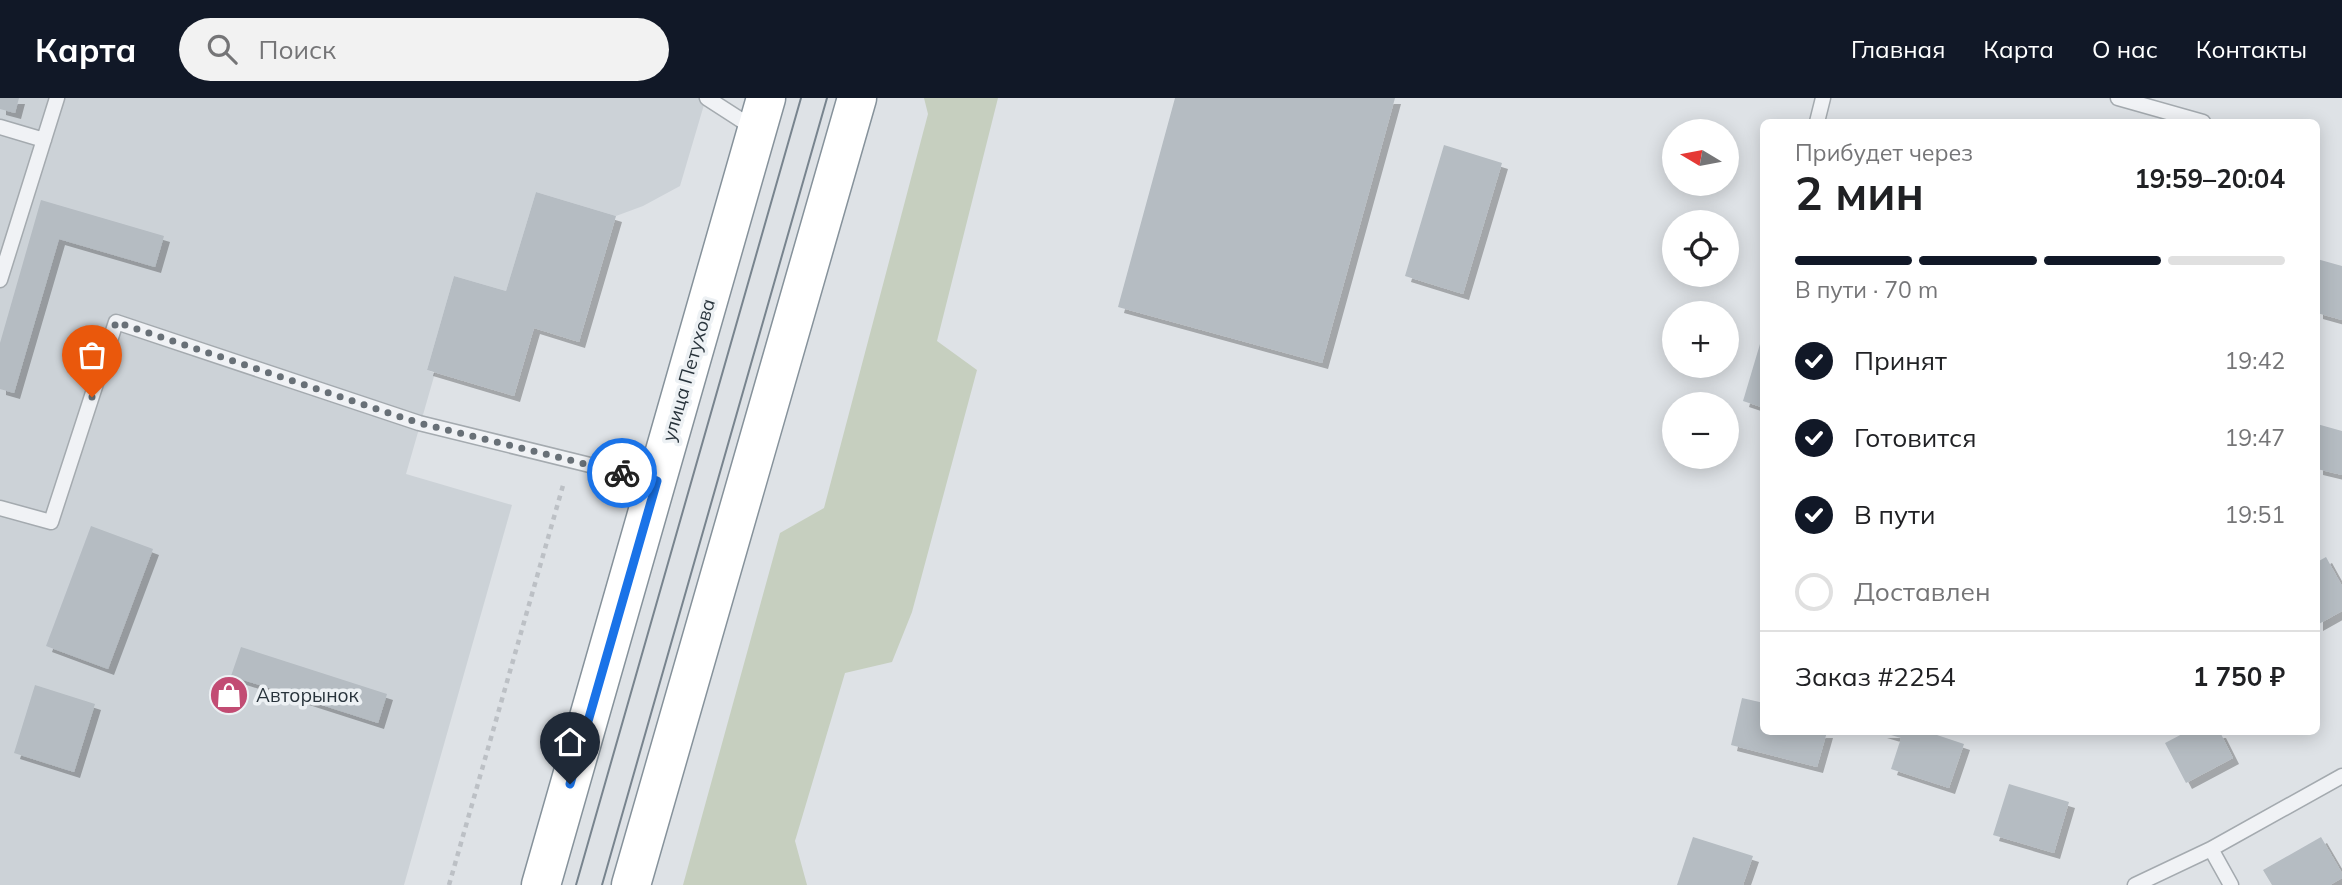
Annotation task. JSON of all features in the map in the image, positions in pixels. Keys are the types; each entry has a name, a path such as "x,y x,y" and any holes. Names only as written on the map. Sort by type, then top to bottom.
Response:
{"highway":[{"path":"631,885 857,98"},
{"name":"улица Петухова","path":"541,885 762,114"}],"lane":[{"path":"0,280 57,98"},
{"path":"707,98 762,114"},
{"path":"1818,119 1824,98"},
{"path":"2118,98 2192,119"},
{"path":"0,127 44,140"},
{"path":"0,508 51,522 116,322 419,423 657,481"},
{"path":"2135,885 2211,849 2342,776"},
{"path":"2211,849 2231,885"}],"path":[{"path":"449,885 570,460"}],"shaded area":[{"name":"Авторынок","path":"0,98 706,98 680,186 643,206 616,216 536,192 506,291 454,276 427,370 435,373 406,474 512,505 404,885 0,885"}],"green space":[{"path":"924,98 998,98 937,341 977,370 912,612 892,662 845,673 795,841 807,885 683,885 780,533 824,508 928,114"}],"building":[{"path":"0,98 19,98 15,113 0,109"},
{"path":"1175,98 1395,98 1322,363 1118,307"},
{"path":"1444,145 1502,163 1463,294 1405,276"},
{"path":"536,192 616,216 579,342 534,328 514,396 427,370 454,276 506,291"},
{"path":"41,200 164,236 155,267 59,239 14,393 0,389 0,343"},
{"path":"2320,260 2342,266 2342,320 2320,314"},
{"path":"1760,344 1760,407 1743,401"},
{"path":"2320,425 2342,431 2342,475 2320,470"},
{"path":"91,526 153,549 108,669 46,646"},
{"path":"2326,557 2342,586 2342,611 2320,623 2320,560"},
{"path":"241,647 387,694 378,723 231,676"},
{"path":"35,685 95,704 74,772 14,753"},
{"path":"1742,698 1760,702 1760,735 1826,735 1817,767 1731,745"},
{"path":"1891,735 1937,735 1964,744 1949,788 1891,769 1901,738"},
{"path":"2180,735 2222,735 2233,758 2186,783 2165,743"},
{"path":"2009,784 2069,802 2054,853 1993,835"},
{"path":"1693,837 1753,856 1743,885 1677,885"},
{"path":"2321,837 2342,873 2342,878 2330,885 2272,885 2263,870"}],"tram line":[{"path":"576,885 801,98"},
{"path":"602,885 827,98"}],"way so far":[{"path":"92,397 116,322 419,423 622,473"}],"place":[{"name":"Авторынок","path":"229,695"}],"route":[{"path":"570,784 657,481 622,473"}]}
